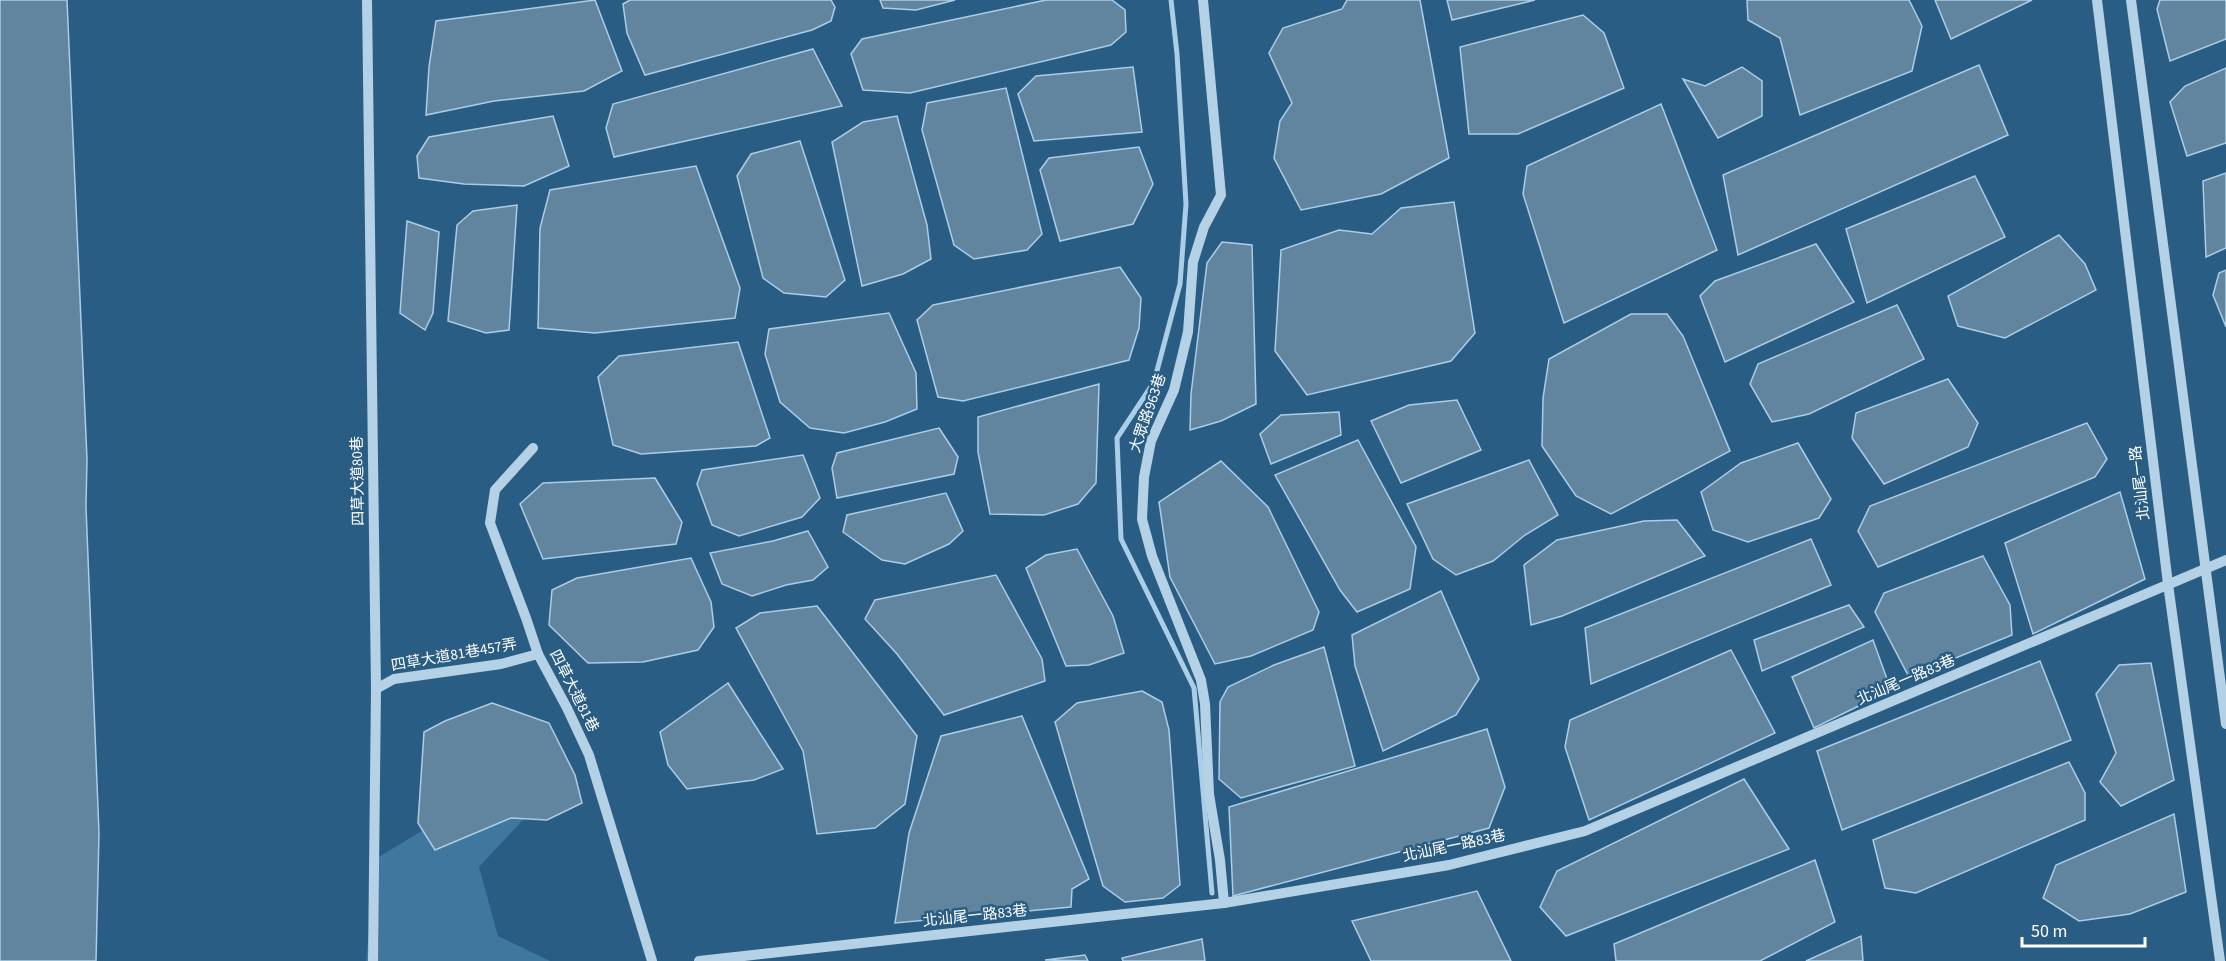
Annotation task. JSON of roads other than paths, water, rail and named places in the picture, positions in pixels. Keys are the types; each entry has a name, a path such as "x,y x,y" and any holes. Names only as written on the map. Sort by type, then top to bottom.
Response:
{"street":[{"name":"四草大道80巷","path":"367,0 376,689 373,961"},
{"name":"大眾路963巷","path":"1203,0 1221,195 1204,228 1193,262 1188,332 1174,390 1151,441 1144,477 1142,519 1152,556 1201,680 1209,794 1220,860 1224,903"},
{"name":"北汕尾一路","path":"2097,0 2168,584 2220,961"},
{"path":"2131,0 2226,724"},
{"name":"四草大道81巷","path":"533,448 495,490 490,524 538,654 589,755 652,961"},
{"name":"北汕尾一路83巷","path":"699,961 1224,903 1449,865 1585,831 2037,642 2226,560"},
{"name":"四草大道81巷457弄","path":"376,689 394,679 501,664 538,654"}],"waterway":[{"path":"1171,0 1177,54 1186,204 1180,284 1154,382 1117,438 1121,539 1194,688 1212,893"}]}
